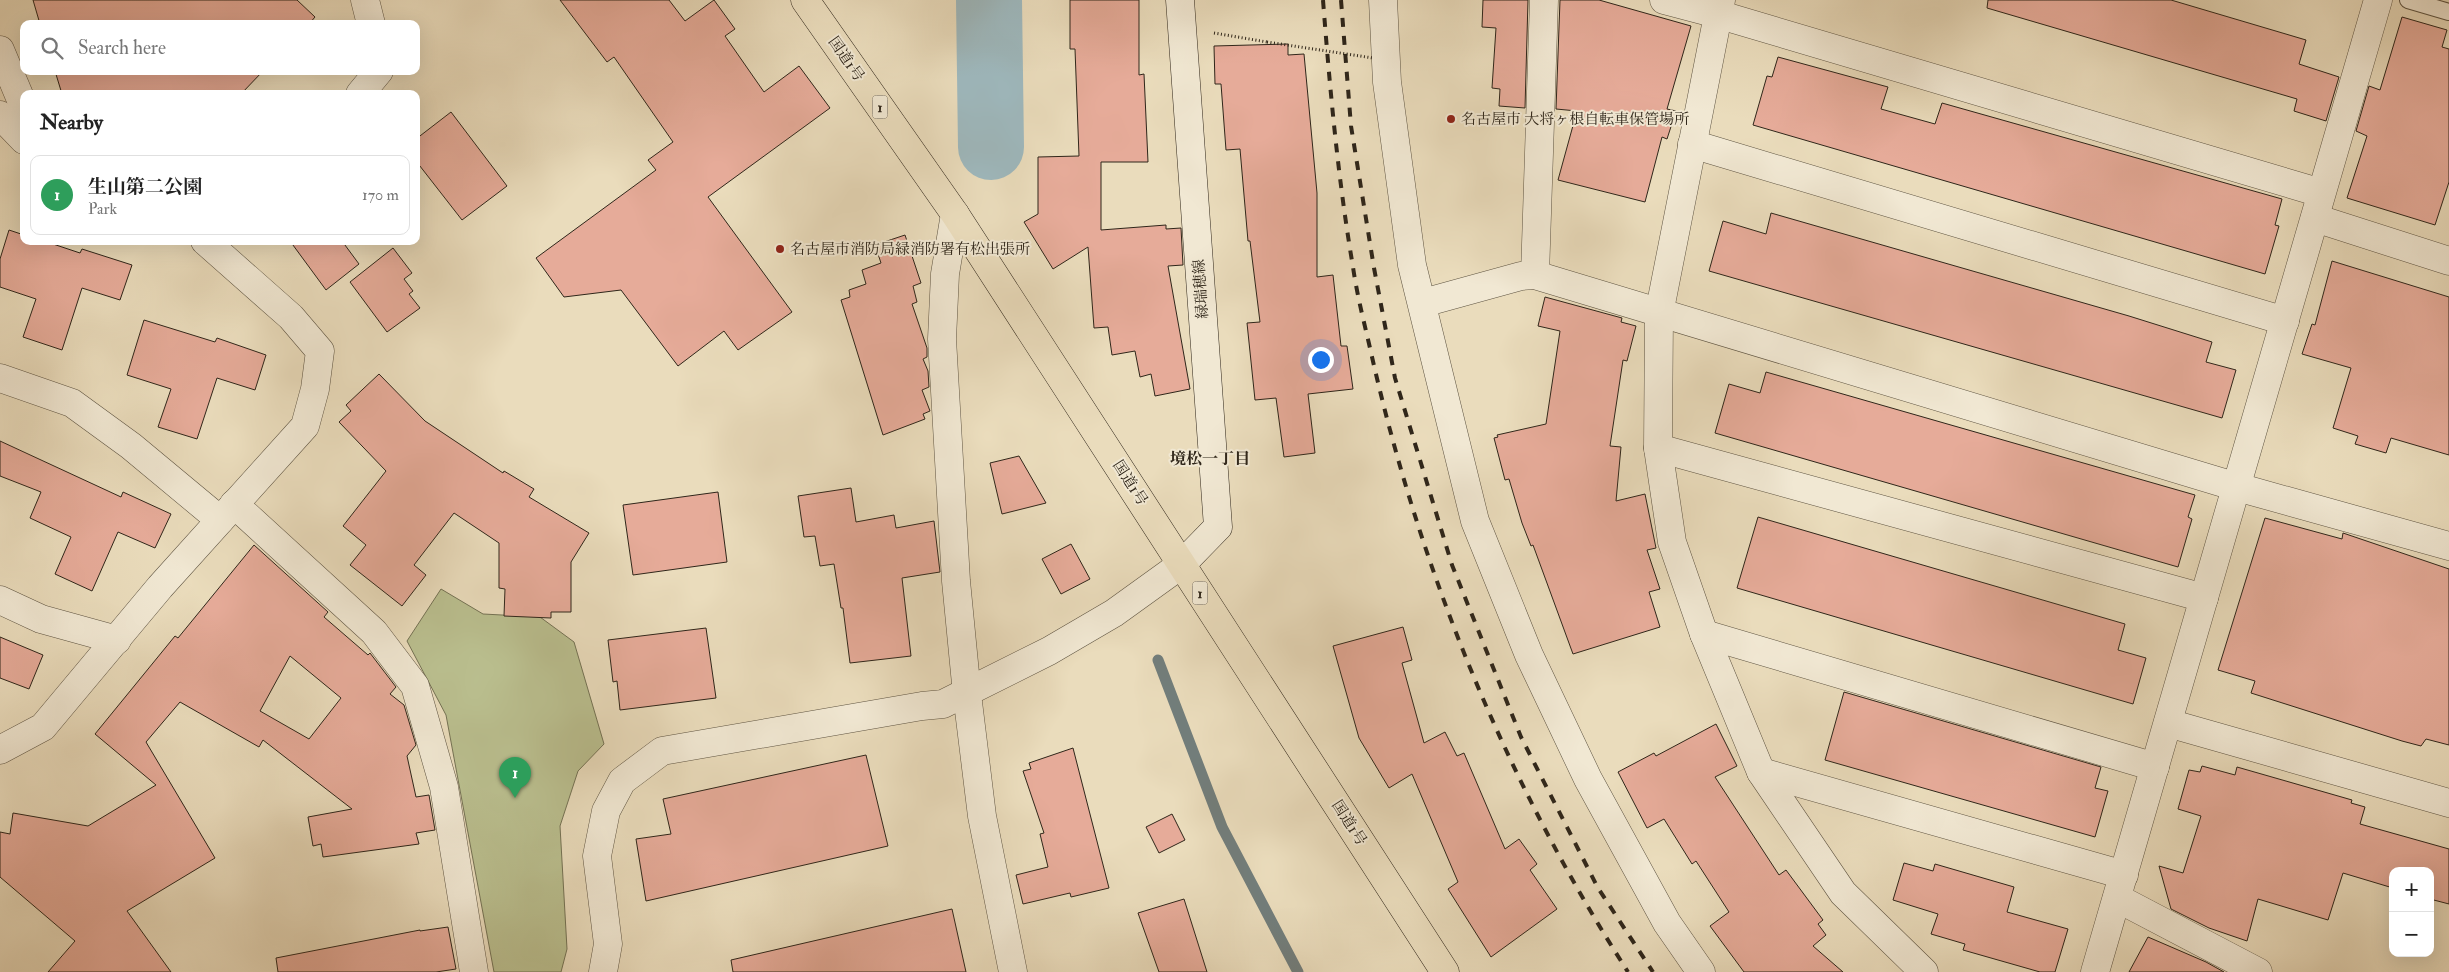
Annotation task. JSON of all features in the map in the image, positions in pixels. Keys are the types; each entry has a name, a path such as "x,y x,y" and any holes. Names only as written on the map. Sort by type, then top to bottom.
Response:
{"highway":[{"name":"国道1号","path":"805,0 955,214 1445,972"}],"street":[{"path":"365,0 370,20"},
{"name":"緑瑞穂線","path":"602,972 608,944 597,856 606,811 622,781 662,751 943,704 1049,651 1114,613 1182,564 1218,526 1180,0"},
{"path":"1383,0 1389,91 1412,265 1423,303 1443,396 1475,521 1529,655 1588,779 1667,923 1701,972"},
{"path":"1535,275 1544,0"},
{"path":"1664,0 1719,7 2318,205 2449,261"},
{"path":"2095,972 2378,0"},
{"path":"1719,7 1659,314 1658,448 1672,542 1704,634 1761,772 1844,893 1924,972"},
{"path":"0,50 20,98"},
{"path":"363,90 376,75"},
{"path":"0,115 20,136"},
{"path":"1692,144 2285,321"},
{"path":"955,214 945,274 942,339 956,581 966,694 982,816 1013,972"},
{"path":"0,750 43,728 160,587 305,426 315,389 320,351 291,317 210,245"},
{"path":"1423,303 1521,276 1535,275 2237,487 2449,546"},
{"path":"0,378 72,403 154,464 227,512 374,632 415,686 444,787 474,972"},
{"path":"1658,448 2204,598"},
{"path":"0,600 41,619 117,640"},
{"path":"1704,634 2155,767"},
{"path":"2168,723 2449,803"},
{"path":"1761,772 2120,887 2258,972"}],"lane":[{"path":"2408,0 2449,12"}],"path":[{"path":"1182,28 1373,58"}],"green space":[{"path":"441,589 483,614 540,617 574,642 604,744 578,771 560,826 567,949 561,972 494,972 446,715 407,641"}],"building":[{"path":"33,0 297,0 315,17 312,20 39,20"},
{"path":"560,0 669,0 685,21 714,0 735,29 725,36 764,92 799,66 830,108 708,197 792,312 738,350 724,331 678,366 621,290 564,297 536,258 656,170 648,160 673,142 614,57 607,62"},
{"path":"1070,0 1139,0 1139,75 1144,74 1148,162 1101,162 1101,230 1166,225 1166,229 1181,228 1183,265 1168,266 1190,389 1155,396 1151,374 1140,377 1135,351 1112,355 1108,327 1094,328 1088,247 1053,269 1024,222 1038,214 1038,157 1079,156 1075,49 1070,49"},
{"path":"1483,0 1528,0 1525,108 1499,106 1500,89 1492,88 1496,28 1482,27"},
{"path":"1560,0 1599,0 1691,26 1667,109 1676,111 1667,139 1662,137 1645,202 1558,180 1577,111 1556,109"},
{"path":"1988,0 2171,0 2306,40 2299,64 2339,77 2326,121 2294,111 2297,99 1987,8"},
{"path":"2402,17 2447,30 2442,47 2449,49 2449,182 2435,225 2347,198 2367,136 2356,131 2369,86 2380,90"},
{"path":"1288,44 1288,55 1304,54 1317,193 1317,277 1333,275 1341,346 1347,346 1353,389 1308,394 1315,453 1284,457 1276,398 1255,400 1247,323 1260,322 1250,241 1248,241 1240,149 1226,150 1221,84 1215,84 1214,46"},
{"path":"1778,57 1888,87 1881,109 1935,124 1942,103 2282,199 2275,225 2279,226 2265,274 1753,125 1767,76 1772,77"},
{"path":"56,75 259,75 245,90 61,90"},
{"path":"451,112 507,186 462,220 420,166 420,136"},
{"path":"1771,213 2129,316 2212,342 2206,362 2236,370 2222,418 1709,271 1723,221 1766,234"},
{"path":"9,230 20,234 20,245 56,245 80,253 82,249 132,265 120,300 82,288 62,350 23,337 36,299 0,287 0,259"},
{"path":"905,235 921,283 913,286 917,302 912,304 927,348 927,357 923,359 928,371 929,387 922,390 930,411 923,414 925,419 883,435 841,300 850,297 849,290 866,284 862,270 881,263 875,245"},
{"path":"293,245 345,245 359,264 326,290"},
{"path":"393,248 412,273 404,279 413,291 409,294 420,308 387,332 350,282"},
{"path":"2332,261 2449,297 2449,455 2391,438 2386,453 2355,444 2358,436 2333,428 2351,368 2302,354 2312,324 2315,325"},
{"path":"1545,297 1622,318 1621,322 1636,326 1627,361 1623,360 1610,446 1621,447 1616,501 1645,494 1656,548 1647,550 1660,589 1649,592 1660,627 1573,654 1533,545 1531,546 1522,523 1509,479 1505,480 1494,438 1498,437 1497,435 1546,424 1560,331 1538,326"},
{"path":"144,320 215,342 217,338 266,355 255,390 217,378 197,439 158,427 171,389 127,375"},
{"path":"1766,372 2195,495 2188,517 2192,519 2178,567 1715,433 1729,384 1760,393"},
{"path":"379,374 425,421 503,473 504,471 534,489 529,497 589,533 571,562 571,612 551,612 551,618 504,616 505,589 499,588 499,543 454,513 414,565 426,575 402,606 350,565 366,545 343,526 386,471 339,422 351,411 346,405"},
{"path":"0,441 121,497 123,492 171,514 155,548 118,532 92,591 55,574 71,537 30,518 41,492 0,476"},
{"path":"1019,456 1046,503 1002,514 990,463"},
{"path":"851,488 856,522 894,515 896,528 934,521 940,572 902,578 911,656 850,663 843,608 841,608 834,564 820,566 815,536 804,537 798,496"},
{"path":"718,492 727,562 633,575 623,505"},
{"path":"1758,517 2125,624 2118,650 2146,658 2133,704 1737,588"},
{"path":"2265,518 2342,539 2343,533 2449,569 2449,745 2426,739 2421,746 2251,693 2255,681 2218,670"},
{"path":"1071,544 1090,579 1061,594 1042,559"},
{"path":"254,545 328,612 324,617 368,655 370,653 396,687 390,694 404,705 416,745 407,756 416,797 429,795 435,830 416,833 419,844 323,857 321,844 313,846 308,817 352,809 263,740 259,747 180,702 146,742 215,858 127,911 171,972 48,972 75,941 0,877 0,832 10,834 13,813 88,826 156,785 95,734 175,636 178,638","holes":["290,656 341,698 309,739 260,711"]},
{"path":"1403,627 1412,660 1402,663 1424,743 1445,732 1457,756 1464,753 1505,849 1519,839 1537,864 1530,870 1557,909 1491,957 1448,889 1458,882 1412,774 1389,788 1359,738 1333,646"},
{"path":"706,628 716,698 620,710 617,681 613,682 608,640"},
{"path":"0,637 43,655 29,689 0,678"},
{"path":"1844,692 2101,767 2095,788 2108,791 2095,837 1825,760"},
{"path":"1716,724 1737,766 1715,777 1779,875 1786,870 1823,920 1818,924 1826,935 1813,946 1843,972 1744,972 1710,926 1729,912 1696,861 1692,864 1664,819 1647,828 1618,772 1654,753 1656,756"},
{"path":"1073,748 1109,888 1071,897 1070,893 1023,904 1016,875 1048,867 1040,834 1044,833 1023,771 1031,769 1029,763"},
{"path":"866,755 888,846 646,901 636,839 671,834 663,799"},
{"path":"2202,766 2235,775 2237,767 2352,800 2351,803 2365,807 2360,824 2449,849 2449,904 2434,900 2434,867 2389,867 2389,887 2343,873 2328,920 2258,899 2247,941 2209,928 2171,909 2159,866 2183,873 2201,816 2178,809 2189,770 2200,772"},
{"path":"1172,814 1185,840 1159,853 1146,827"},
{"path":"1904,863 1933,871 1935,864 2014,887 2007,912 2068,929 2055,972 2040,972 1963,950 1965,944 1931,934 1938,914 1893,900"},
{"path":"1184,899 1207,972 1159,972 1138,913"},
{"path":"952,909 966,972 733,972 731,960"},
{"path":"448,927 456,969 436,972 278,972 276,958 420,930"},
{"path":"2148,937 2206,962 2224,972 2129,972"}],"waterway":[{"path":"989,0 991,147"},
{"path":"1158,660 1222,827 1298,972"}],"railway":[{"path":"1323,0 1339,168 1355,277 1390,430 1414,512 1441,592 1472,672 1506,749 1543,825 1584,900 1628,972"},
{"path":"1341,0 1351,126 1374,268 1395,378 1452,565 1521,737 1598,888 1653,972"}],"place":[{"name":"名古屋市 大将ヶ根自転車保管場所","path":"1451,119"},
{"name":"名古屋市消防局緑消防署有松出張所","path":"780,249"},
{"name":"生山第二公園","path":"515,798"}],"district":[{"name":"境松一丁目","path":"1210,459"}]}
